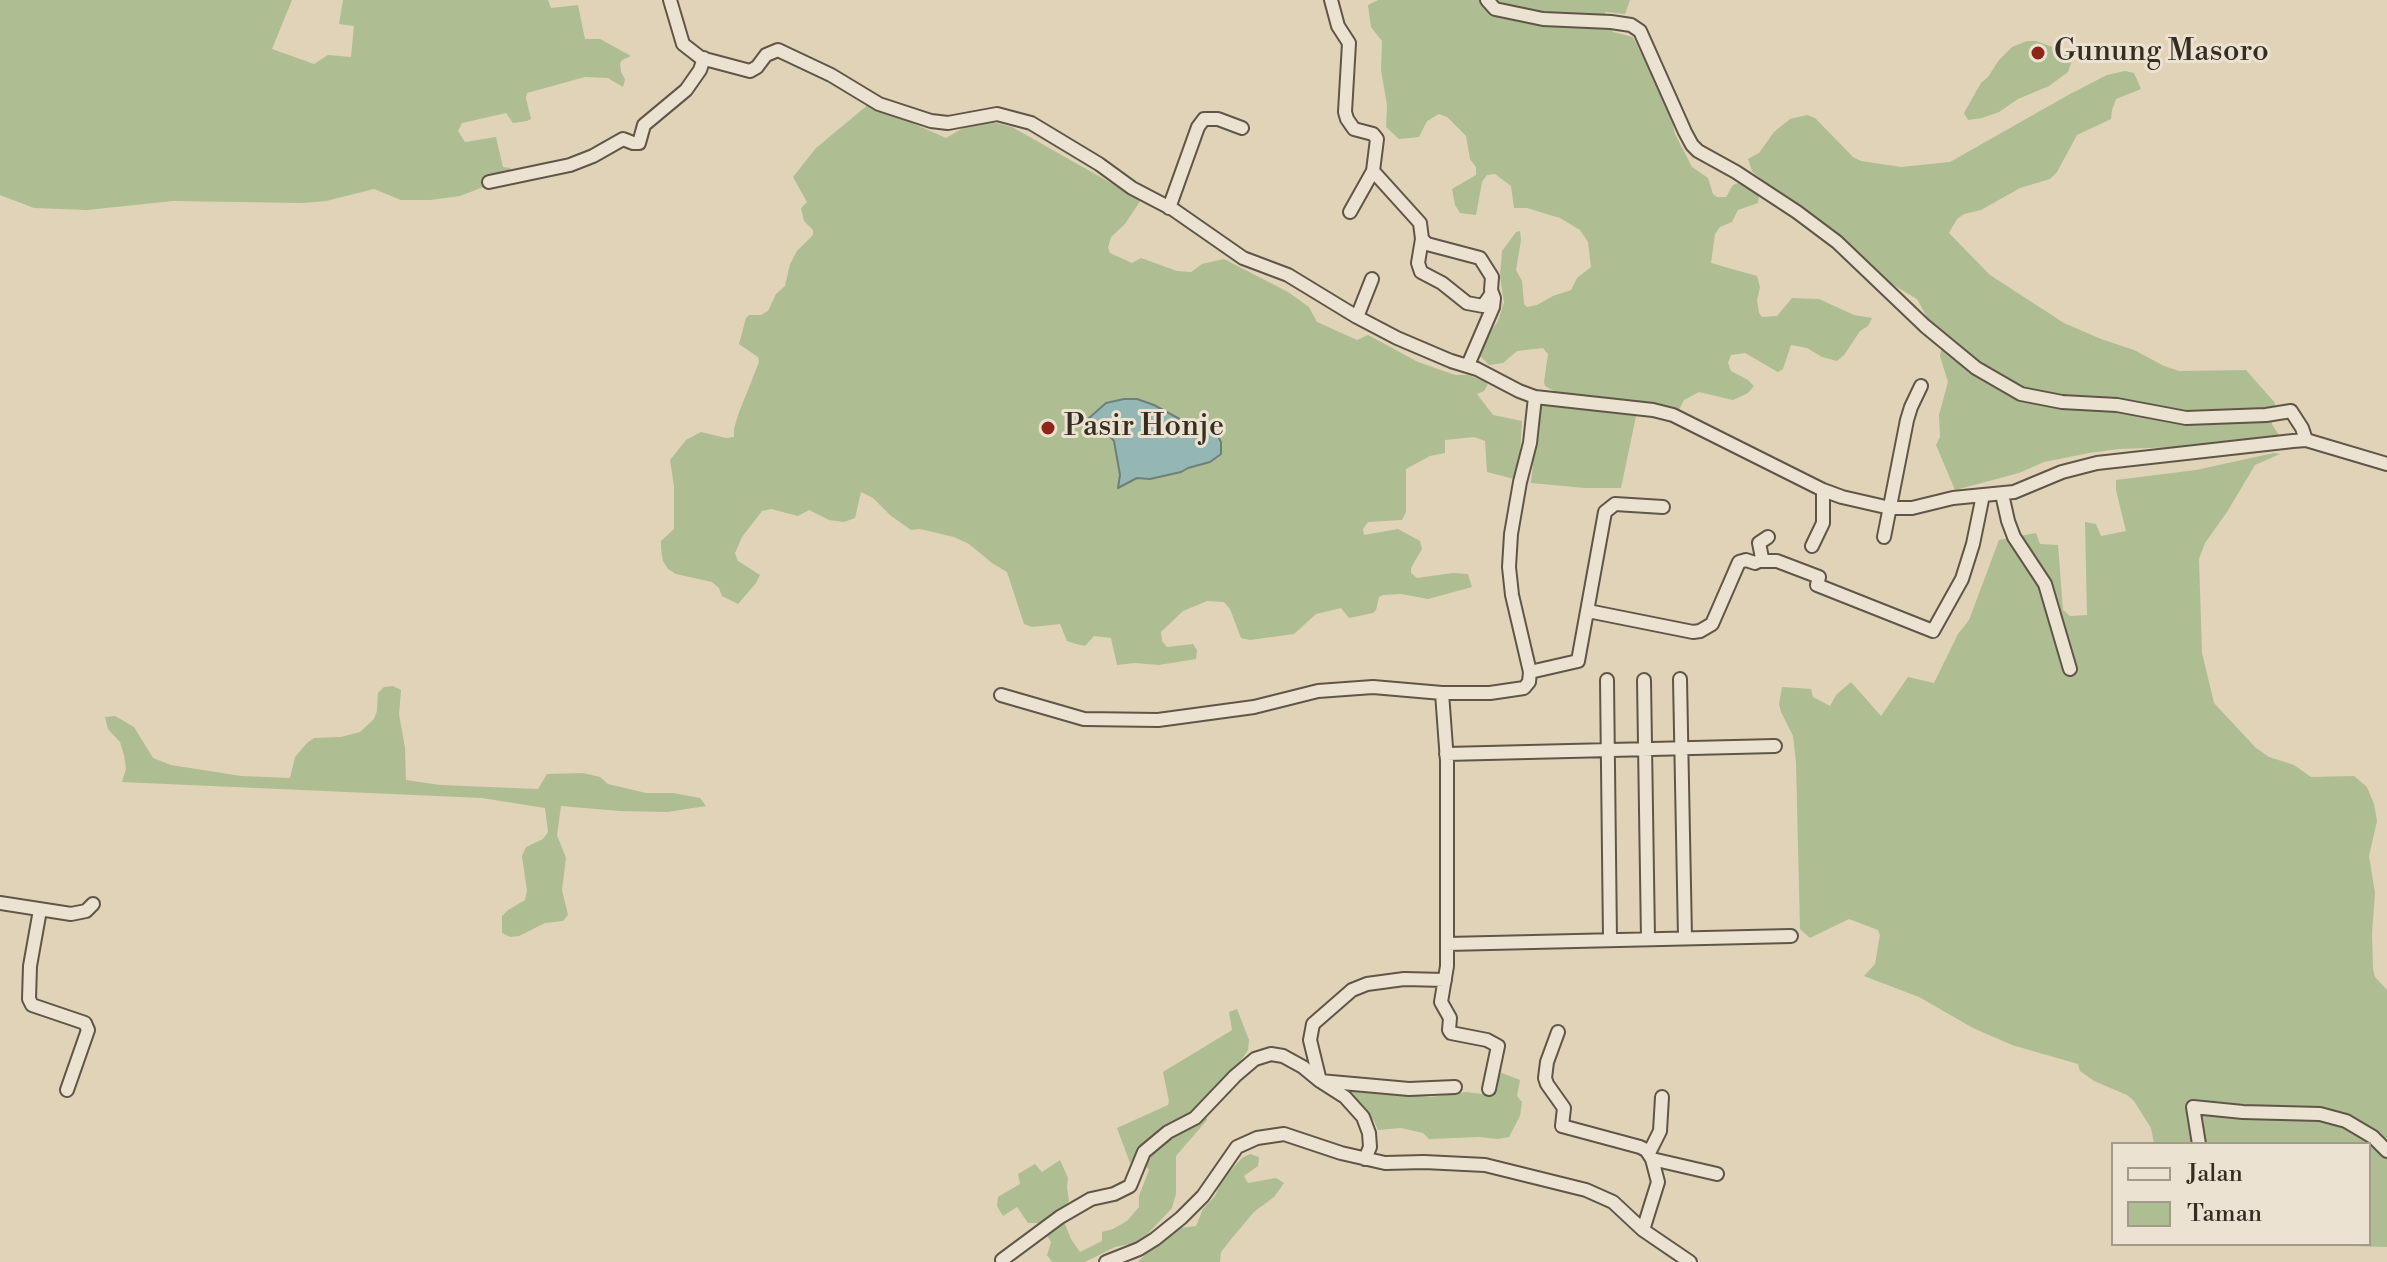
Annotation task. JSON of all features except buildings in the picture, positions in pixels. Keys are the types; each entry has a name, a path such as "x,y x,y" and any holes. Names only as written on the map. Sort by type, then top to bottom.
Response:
{"street":[{"path":"670,0 683,44 704,58 752,71 766,55 778,50 831,75 879,104 931,121 948,123 997,114 1031,123 1169,208 1243,258 1288,275 1357,317 1437,355 1468,365 1535,397 1673,415 1842,497 1890,508 1912,508 1953,498 2014,492 2062,472 2097,463 2306,440 2387,464"},
{"path":"1331,0 1338,26 1349,43 1347,119 1354,129 1376,135 1377,143 1373,171 1350,212"},
{"path":"1487,0 1495,9 1543,19 1611,22 1631,25 1640,31 1685,132 1698,151 1807,219 1837,242 1925,326 1976,368 2021,394 2062,402 2117,405 2186,418 2291,411 2306,440"},
{"path":"489,182 570,165 623,139 639,143 644,125 686,90 704,58"},
{"path":"1169,208 1202,121 1212,118 1242,128"},
{"path":"1373,171 1418,220 1422,239 1418,258 1421,272 1442,283 1459,298 1480,307 1486,304 1492,293"},
{"path":"1422,239 1427,244 1483,260 1492,277 1494,298 1490,316 1468,365"},
{"path":"1357,317 1372,279"},
{"path":"1884,537 1911,407 1921,386"},
{"path":"1001,695 1084,719 1158,720 1254,707 1318,691 1373,687 1442,693 1490,693 1524,688 1529,682 1530,672 1512,595 1509,567 1511,534 1530,443 1535,397"},
{"path":"1812,546 1823,523 1823,490"},
{"path":"2002,494 2014,537 2045,584 2070,669"},
{"path":"1588,611 1700,631 1712,624 1739,562 1777,561 1819,577 1817,585 1933,631 1962,579 1983,495"},
{"path":"1530,672 1578,661 1605,512 1615,504 1663,507"},
{"path":"1759,561 1762,558 1759,543 1768,537"},
{"path":"1680,679 1685,938"},
{"path":"1607,680 1610,940"},
{"path":"1644,680 1648,939"},
{"path":"1442,693 1446,754 1447,966 1441,1002 1450,1018 1450,1031 1487,1040 1498,1046 1489,1089"},
{"path":"1446,754 1775,746"},
{"path":"0,903 79,914 93,904"},
{"path":"40,910 30,966 29,999 32,1005 85,1023 88,1030 67,1090"},
{"path":"1447,944 1791,936"},
{"path":"1320,1081 1310,1040 1313,1024 1330,1007 1352,990 1367,984 1404,979 1445,980"},
{"path":"1558,1032 1547,1062 1545,1078 1564,1108 1562,1126 1640,1147 1651,1156 1717,1174"},
{"path":"1002,1260 1060,1217 1091,1199 1114,1194 1130,1186 1144,1152 1168,1132 1195,1118 1255,1059 1271,1054 1283,1056 1303,1067 1345,1097 1363,1117 1370,1147 1365,1159"},
{"path":"1320,1081 1409,1089 1455,1087"},
{"path":"1643,1230 1658,1182 1651,1156 1660,1131 1662,1097"},
{"path":"2199,1142 2193,1107 2320,1114 2346,1121 2373,1137 2387,1151"},
{"path":"1106,1262 1139,1249 1164,1232 1203,1196 1237,1147 1257,1138 1284,1134 1385,1163 1485,1165 1586,1190 1613,1202 1643,1230 1690,1262"}],"green space":[{"path":"0,0 292,0 272,49 314,64 328,55 351,57 354,26 339,24 343,0 548,0 551,8 578,5 585,39 600,39 631,56 620,63 625,79 623,87 608,78 585,77 527,93 531,119 527,121 513,123 506,113 462,123 458,131 465,142 496,137 503,167 510,168 514,179 460,196 401,200 374,189 326,201 303,203 173,201 87,210 34,208 0,195"},
{"path":"1378,0 1630,0 1625,14 1605,12 1610,28 1613,32 1633,37 1669,109 1675,134 1692,167 1708,178 1717,197 1726,197 1733,185 1741,182 1759,194 1758,203 1738,210 1732,222 1720,227 1715,234 1711,263 1757,276 1760,287 1757,300 1762,317 1777,316 1792,298 1819,299 1854,315 1872,318 1868,326 1860,331 1837,361 1807,348 1791,345 1783,369 1778,372 1745,353 1731,355 1728,363 1731,371 1754,386 1748,393 1733,400 1699,392 1684,400 1678,412 1643,403 1607,401 1556,392 1545,386 1548,354 1543,348 1517,351 1503,363 1489,365 1480,356 1480,347 1498,321 1504,302 1500,277 1502,251 1516,232 1520,231 1521,240 1516,270 1522,281 1527,307 1571,290 1577,278 1591,267 1588,242 1580,230 1560,218 1527,208 1514,208 1511,186 1495,174 1487,175 1482,182 1476,215 1460,213 1452,189 1476,175 1466,136 1447,117 1439,114 1427,121 1419,137 1399,139 1386,127 1382,41 1371,27 1368,5"},
{"path":"2036,41 2066,52 2071,63 2068,72 2049,86 2018,99 1999,112 1968,120 1964,113 1981,83 2012,47"},
{"path":"2125,71 2134,73 2141,89 2116,99 2111,119 2077,135 2050,179 2020,188 1981,210 1964,214 1949,233 1990,275 2064,323 2179,371 2246,370 2275,403 2272,424 2280,437 2209,446 2089,453 2044,462 2019,473 1955,490 1936,445 1940,437 1939,415 1948,382 1940,356 1945,334 1928,319 1917,299 1895,286 1819,220 1766,184 1752,171 1748,159 1759,153 1774,132 1790,119 1807,115 1815,118 1853,157 1861,161 1901,167 1950,162 2070,94 2107,75"},
{"path":"869,104 946,138 970,124 989,121 1012,127 1141,200 1125,224 1111,237 1110,253 1132,263 1141,258 1177,271 1191,272 1202,264 1224,259 1288,292 1309,307 1317,322 1357,340 1368,335 1418,362 1484,381 1488,384 1484,391 1477,394 1493,415 1522,421 1520,455 1514,479 1487,472 1485,441 1474,437 1445,440 1445,453 1430,456 1406,469 1406,512 1402,520 1368,522 1363,529 1364,535 1398,529 1420,541 1422,549 1411,568 1411,573 1417,578 1468,574 1472,587 1428,599 1401,594 1383,595 1379,597 1373,613 1349,618 1341,608 1316,614 1294,634 1250,640 1241,638 1230,609 1224,602 1207,601 1183,611 1161,632 1162,641 1167,647 1193,644 1197,650 1196,659 1159,665 1117,665 1111,638 1094,636 1085,646 1067,641 1060,624 1032,627 1024,624 1007,572 969,544 954,537 920,529 911,530 873,498 861,492 855,518 844,522 829,520 809,510 798,516 771,509 762,511 742,537 735,553 738,561 760,575 738,604 722,596 712,582 676,574 668,569 663,561 661,541 674,529 674,486 670,460 686,440 701,432 734,437 738,415 759,362 758,357 739,344 746,318 768,311 776,294 785,286 790,264 797,251 813,235 813,230 804,221 801,208 807,202 793,177 816,148","holes":["1154,405 1185,422 1215,431 1210,462 1150,479 1137,478 1119,488 1114,441 1109,434"]},
{"path":"1539,405 1636,416 1621,488 1531,483"},
{"path":"2280,454 2255,465 2205,543 2199,559 2202,653 2214,703 2255,747 2269,757 2294,765 2311,777 2354,776 2367,787 2374,804 2377,821 2369,856 2375,893 2373,969 2375,977 2387,990 2387,1247 2350,1246 2371,1246 2371,1142 2154,1142 2151,1128 2134,1101 2094,1081 2080,1071 2078,1064 2012,1045 1973,1028 1919,997 1864,976 1875,964 1880,935 1878,930 1849,919 1810,938 1800,929 1796,762 1793,736 1779,704 1782,687 1811,689 1813,697 1830,706 1836,695 1851,682 1881,716 1908,677 1934,683 1958,634 1969,620 1999,540 2036,533 2040,544 2058,545 2063,610 2070,616 2087,615 2085,522 2096,524 2101,536 2126,531 2116,480 2196,470"},
{"path":"393,686 401,690 399,714 406,780 440,785 538,789 547,774 583,773 600,777 608,784 646,793 673,793 700,798 706,806 667,812 561,806 557,835 566,858 562,890 568,915 563,921 545,923 519,936 510,937 502,933 502,916 525,900 527,891 522,856 526,847 543,839 548,832 545,808 482,798 122,782 126,769 124,755 120,742 108,729 105,717 115,716 134,727 153,758 171,765 241,776 290,778 295,757 307,743 314,738 341,737 360,732 374,719 378,693 384,687"},
{"path":"1237,1009 1249,1040 1248,1050 1235,1069 1204,1100 1207,1120 1176,1156 1176,1194 1172,1208 1140,1242 1115,1247 1085,1262 1052,1262 1047,1255 1051,1242 1042,1227 1037,1223 1028,1223 1017,1207 1003,1216 997,1206 998,1197 1020,1184 1018,1174 1035,1164 1042,1172 1060,1160 1068,1178 1069,1201 1060,1212 1071,1239 1080,1252 1102,1241 1102,1232 1127,1221 1139,1207 1139,1196 1149,1170 1137,1154 1130,1163 1117,1128 1168,1105 1163,1072 1232,1030 1229,1012"},
{"path":"1499,1072 1520,1080 1517,1096 1522,1102 1520,1116 1509,1137 1498,1139 1429,1139 1423,1133 1401,1128 1378,1130 1348,1089 1431,1097 1466,1092 1491,1093"},
{"path":"1250,1154 1259,1157 1258,1166 1244,1176 1248,1183 1276,1178 1284,1183 1232,1238 1221,1252 1220,1262 1138,1262 1163,1236 1179,1228 1196,1226 1222,1180 1242,1158"}],"water":[{"path":"1137,399 1185,422 1215,431 1221,442 1221,454 1210,462 1181,472 1150,479 1137,478 1118,488 1120,475 1114,441 1108,434 1092,432 1089,418 1106,403"}],"place":[{"name":"Gunung Masoro","path":"2038,53"},
{"name":"Pasir Honje","path":"1048,428"}]}
